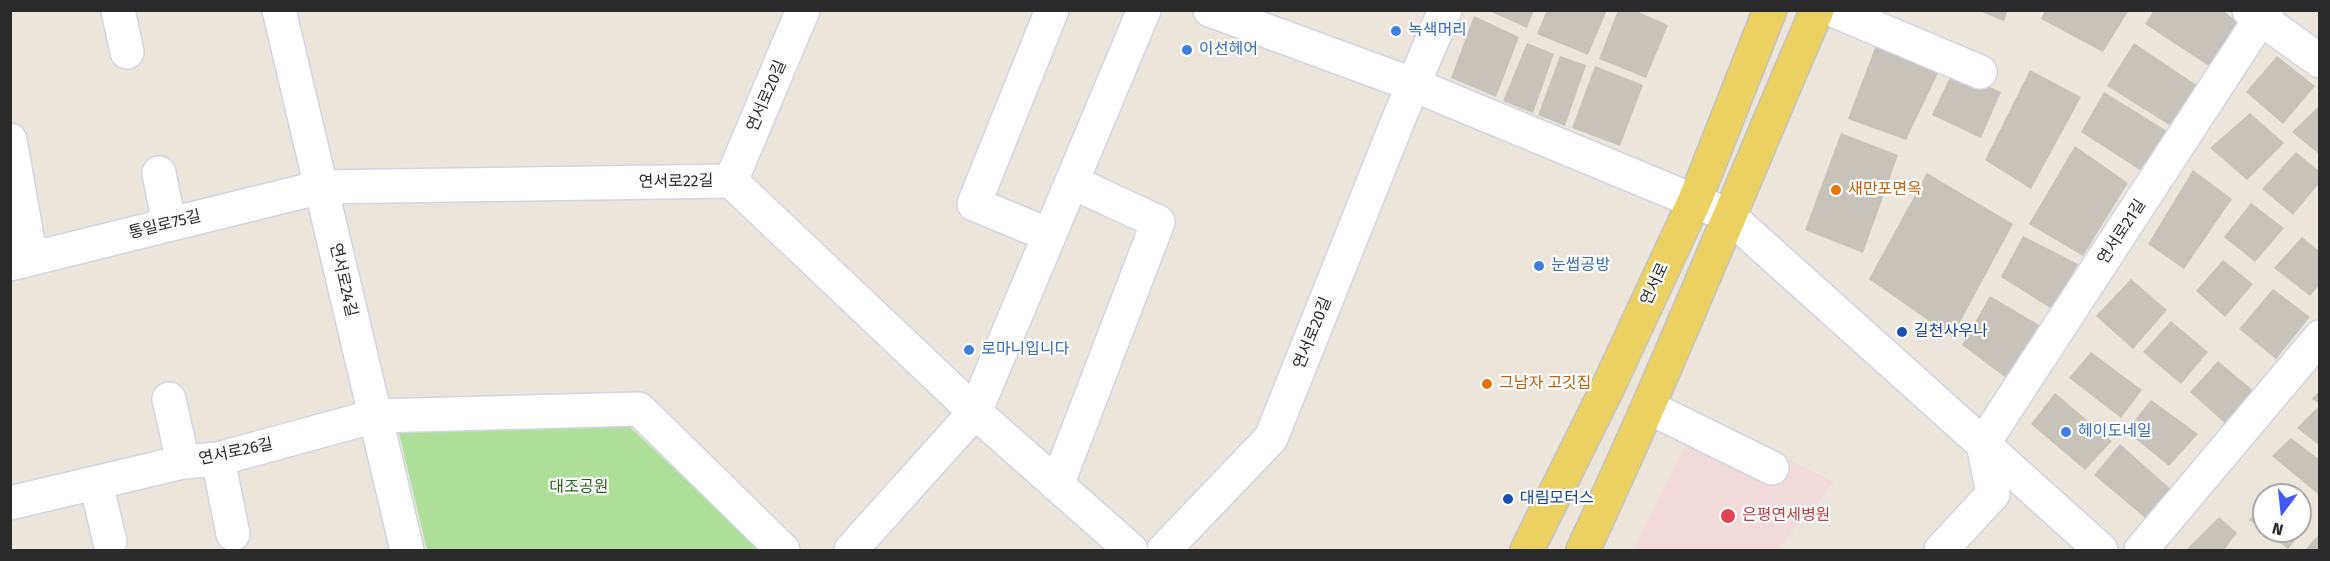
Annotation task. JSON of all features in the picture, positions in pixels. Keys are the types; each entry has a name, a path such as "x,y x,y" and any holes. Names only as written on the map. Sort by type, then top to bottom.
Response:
{"main road":[{"name":"연서로","path":"1527,550 1608,387 1695,200 1770,10"},
{"path":"1583,550 1650,408 1728,215 1817,10"}],"street":[{"path":"118,10 127,51"},
{"name":"연서로24길","path":"279,10 406,550"},
{"name":"연서로20길","path":"730,181 803,10"},
{"path":"1049,235 974,204 1052,10"},
{"path":"851,550 975,412 1144,10"},
{"path":"1210,10 1414,85 1728,215 2101,550"},
{"name":"연서로20길","path":"1164,550 1271,438 1446,10"},
{"path":"1833,10 1980,72"},
{"path":"2259,14 2319,62"},
{"name":"연서로21길","path":"1983,444 2259,14"},
{"path":"10,140 21,261"},
{"path":"159,173 169,224"},
{"name":"연서로22길","path":"321,187 730,181 975,412 1131,550"},
{"path":"1057,485 1158,222 1072,182"},
{"name":"통일로75길","path":"21,261 321,187"},
{"path":"2141,550 2319,338"},
{"path":"169,399 183,462"},
{"path":"1650,408 1772,468"},
{"path":"375,416 639,409 783,550"},
{"name":"연서로26길","path":"10,503 183,462 218,459 375,416"},
{"path":"1941,550 1994,494 1983,444"},
{"path":"218,459 232,534"},
{"path":"96,483 110,543"}],"shaded area":[{"name":"은평연세병원","path":"1700,416 1834,482 1777,550 1633,550"}],"green space":[{"name":"대조공원","path":"629,426 760,550 427,550 398,429"}],"building":[{"path":"1487,10 1534,10 1527,28"},
{"path":"1547,10 1607,10 1588,55 1537,34"},
{"path":"1618,10 1634,10 1668,25 1646,78 1599,59"},
{"path":"1977,10 2008,10 2004,21"},
{"path":"2045,10 2129,10 2103,52 2041,19"},
{"path":"2154,10 2222,10 2239,23 2212,68 2145,24"},
{"path":"1474,16 1519,37 1496,97 1451,78"},
{"path":"1878,40 1941,67 1906,140 1848,119"},
{"path":"1527,43 1554,54 1533,113 1503,101"},
{"path":"2134,43 2198,86 2171,126 2107,86"},
{"path":"1560,56 1586,65 1565,126 1538,115"},
{"path":"2277,56 2315,86 2283,124 2246,92"},
{"path":"1595,66 1643,85 1620,146 1572,128"},
{"path":"2030,70 2081,97 2031,189 1985,160"},
{"path":"1953,71 2001,92 1981,138 1932,115"},
{"path":"2104,92 2167,131 2140,170 2081,132"},
{"path":"2320,105 2320,155 2292,132"},
{"path":"2250,113 2284,143 2247,180 2210,148"},
{"path":"1841,133 1898,155 1863,253 1805,230"},
{"path":"2075,146 2128,183 2083,256 2029,224"},
{"path":"2296,152 2320,172 2320,182 2293,215 2262,189"},
{"path":"2193,170 2232,199 2184,269 2148,244"},
{"path":"1927,173 2013,224 1952,337 1869,279"},
{"path":"2251,203 2284,228 2255,262 2224,237"},
{"path":"2023,236 2078,264 2052,309 2001,277"},
{"path":"2302,237 2320,252 2320,284 2310,296 2274,268"},
{"path":"2223,260 2253,284 2225,317 2196,291"},
{"path":"2131,279 2167,310 2133,349 2096,316"},
{"path":"2273,289 2310,317 2276,359 2239,329"},
{"path":"1990,296 2039,325 2009,380 1962,345"},
{"path":"2171,321 2208,352 2181,384 2143,352"},
{"path":"2091,352 2142,390 2121,418 2069,378"},
{"path":"2218,361 2255,392 2227,425 2190,392"},
{"path":"2320,390 2320,404 2312,399"},
{"path":"2055,393 2112,441 2085,470 2031,424"},
{"path":"2151,400 2198,434 2169,466 2126,431"},
{"path":"2317,408 2320,411 2320,446 2297,428"},
{"path":"2291,438 2320,460 2318,494 2312,489 2312,483 2305,483 2272,456"},
{"path":"2120,444 2175,493 2149,521 2094,475"},
{"path":"2219,517 2237,533 2224,550 2186,550"},
{"path":"2320,533 2320,550 2305,550"},
{"path":"2280,543 2293,543 2288,549"}],"place":[{"name":"녹색머리","path":"1396,31"},
{"name":"이선헤어","path":"1187,50"},
{"name":"새만포면옥","path":"1836,190"},
{"name":"눈썹공방","path":"1539,266"},
{"name":"길천사우나","path":"1902,332"},
{"name":"로마니입니다","path":"969,350"},
{"name":"그남자 고깃집","path":"1487,384"},
{"name":"헤이도네일","path":"2066,432"},
{"name":"대림모터스","path":"1508,499"},
{"name":"은평연세병원","path":"1728,516"}]}
